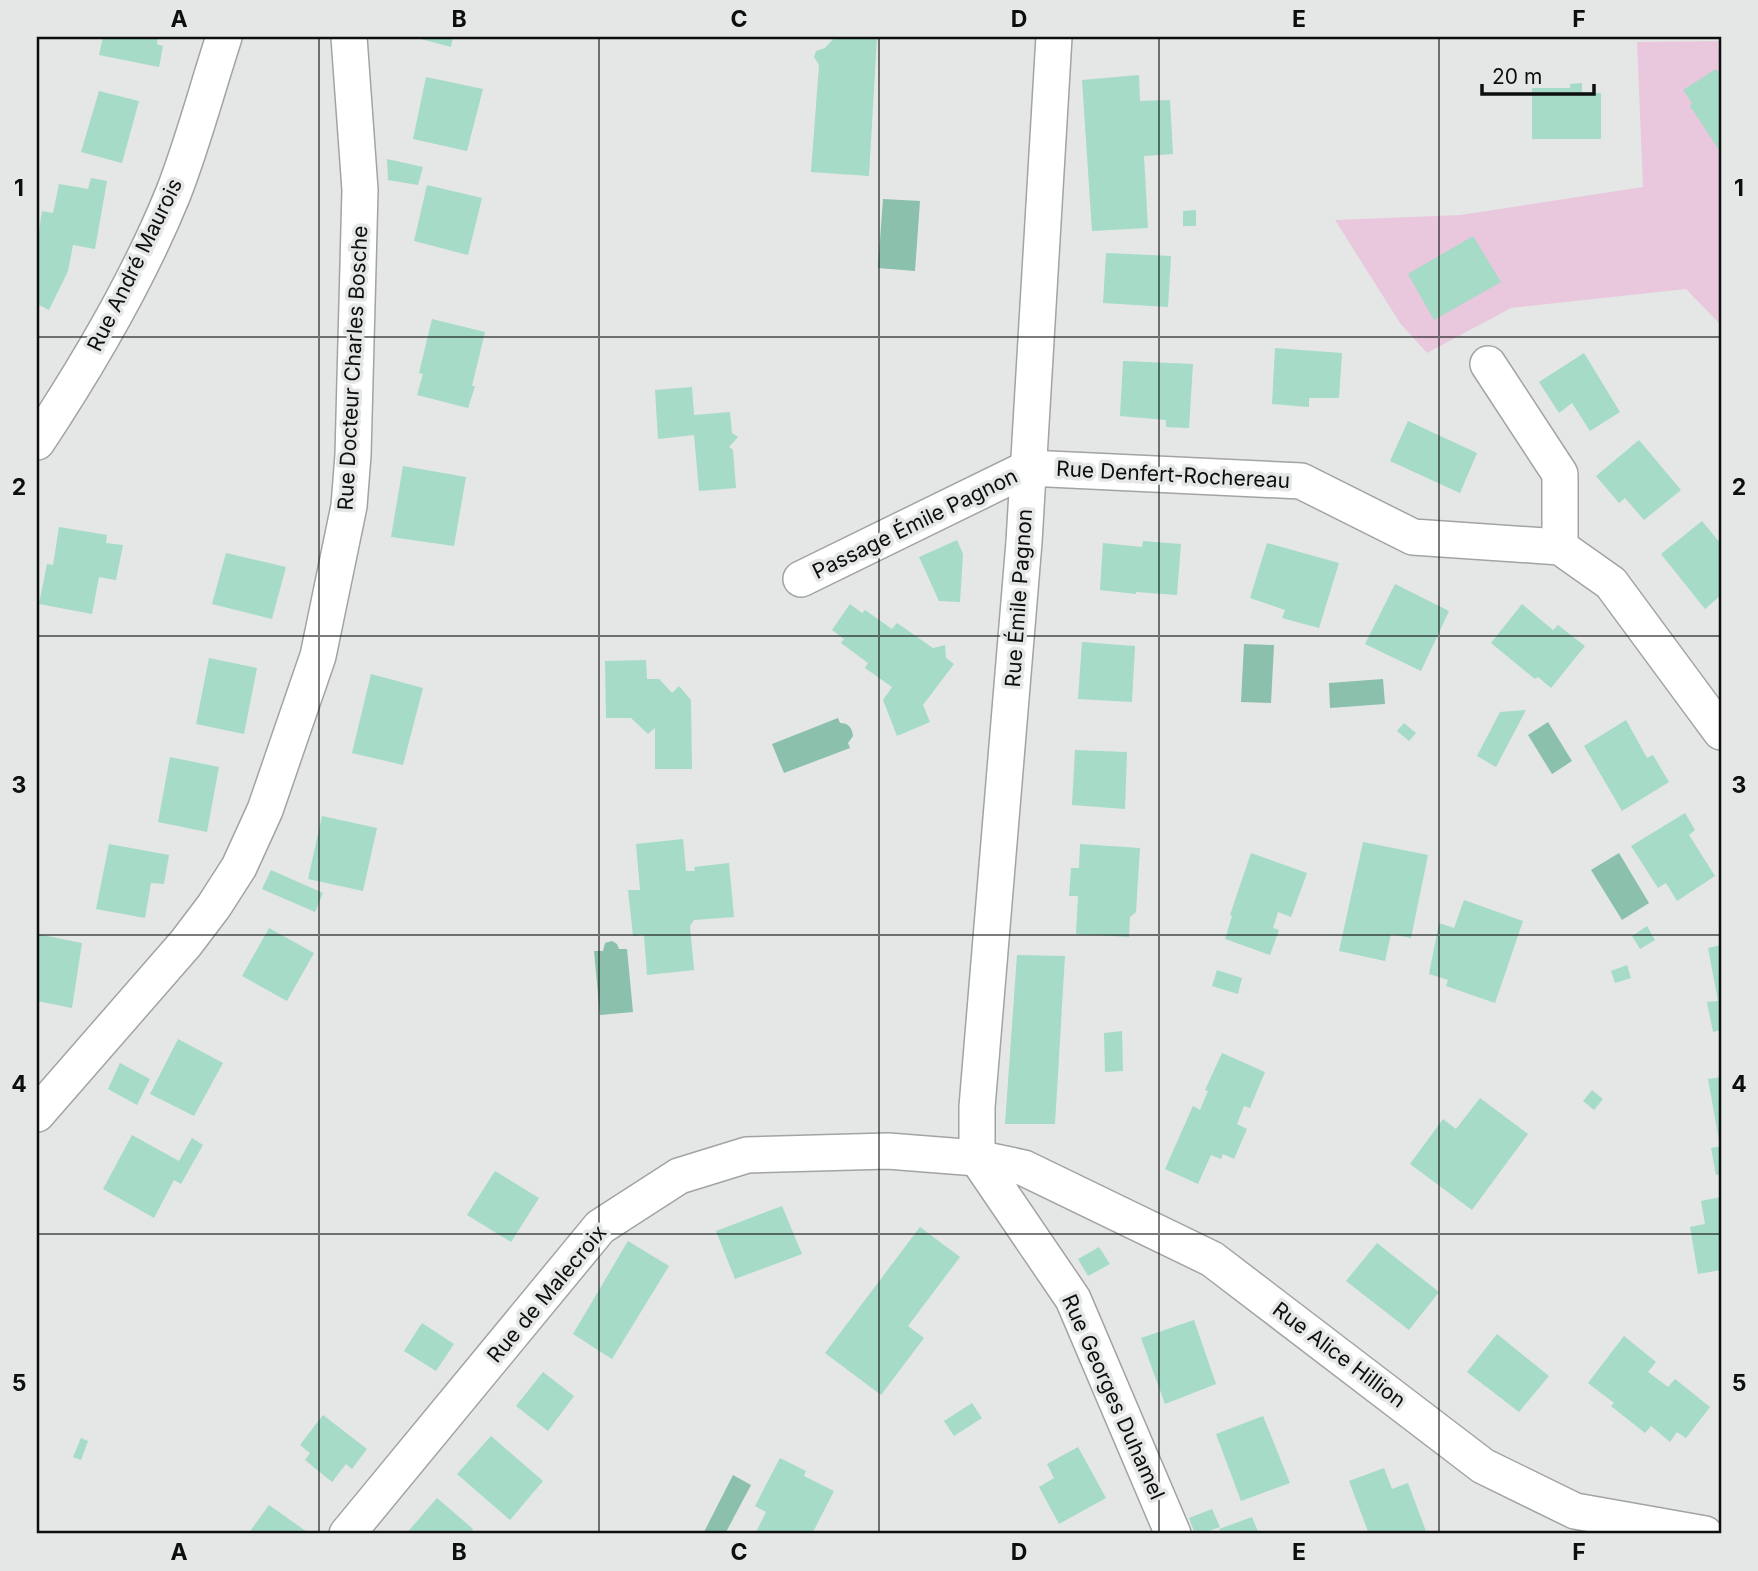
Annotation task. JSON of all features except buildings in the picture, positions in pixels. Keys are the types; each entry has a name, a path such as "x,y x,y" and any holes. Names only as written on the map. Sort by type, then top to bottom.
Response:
{"street":[{"name":"Rue André Maurois","path":"37,442 75,384 124,297 173,194 224,37"},
{"name":"Rue Docteur Charles Bosche","path":"37,1114 186,943 239,867 265,810 318,656 349,506 353,455 360,190 349,37"},
{"name":"Rue Émile Pagnon","path":"977,1158 977,1107 1024,542 1054,37"},
{"path":"1488,364 1560,474 1560,547 1611,583 1721,732"},
{"name":"Rue Denfert-Rochereau","path":"1028,468 1301,481 1413,537 1560,547"},
{"name":"Passage Émile Pagnon","path":"801,579 1028,468"},
{"name":"Rue de Malecroix","path":"347,1534 600,1227 679,1175 747,1155 888,1151 977,1158"},
{"name":"Rue Georges Duhamel","path":"977,1158 1073,1298 1173,1534"},
{"name":"Rue Alice Hillion","path":"977,1158 1024,1168 1212,1259 1483,1466 1575,1511 1705,1534"}],"shaded area":[{"path":"1721,41 1721,325 1686,289 1511,308 1427,353 1400,323 1335,220 1461,215 1643,187 1637,42"},
{"path":"883,199 920,201 915,271 878,268"},
{"path":"1244,644 1274,645 1271,703 1241,702"},
{"path":"1383,679 1385,704 1330,708 1329,683"},
{"path":"838,718 840,723 852,730 853,736 848,743 850,748 784,773 772,744"},
{"path":"1548,722 1572,761 1552,774 1528,735"},
{"path":"1619,853 1649,903 1622,920 1591,870"},
{"path":"612,941 619,949 627,949 633,1012 600,1015 594,951 603,951 605,943"},
{"path":"733,1475 751,1485 725,1534 703,1534"}]}
